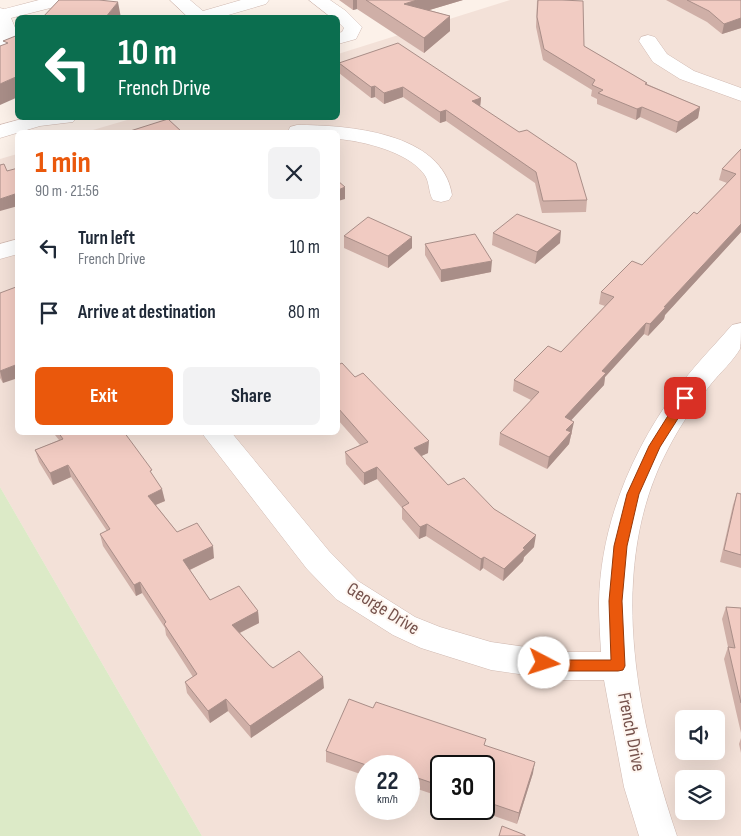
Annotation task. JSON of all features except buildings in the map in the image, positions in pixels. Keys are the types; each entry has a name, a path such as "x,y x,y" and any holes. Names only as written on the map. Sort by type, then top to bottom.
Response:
{"street":[{"path":"0,48 6,43 7,30 1,14 60,0"},
{"path":"179,0 198,15"},
{"path":"208,15 260,0"},
{"path":"318,0 340,15 353,27 350,35 340,38"},
{"path":"648,41 660,58 687,75 741,95"},
{"path":"0,132 38,120"},
{"path":"297,127 317,130"},
{"path":"340,133 388,142 413,154 434,171 439,181 441,194"},
{"path":"0,252 15,247"},
{"name":"French Drive","path":"658,836 642,787 618,666 615,601 621,546 633,494 654,446 685,398 741,331"},
{"name":"George Drive","path":"218,435 318,560 347,590 404,626 432,638 491,656 562,666 618,666"}],"shaded area":[{"path":"510,0 741,0 741,836 202,836 0,487 0,159 15,155 15,435 340,435 340,130 93,130 127,120 340,120 340,53"}],"green space":[{"path":"0,487 202,836 0,836"}],"route":[{"path":"544,663 562,666 618,666 615,601 621,546 633,494 654,446 685,398"}]}
